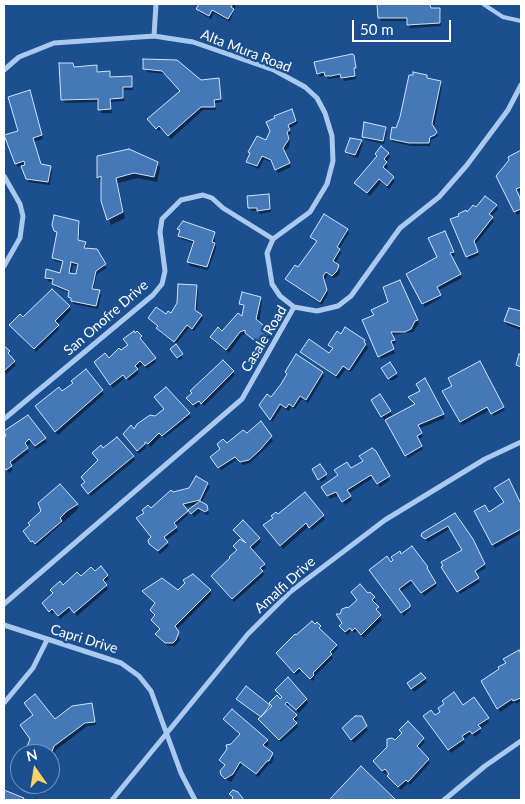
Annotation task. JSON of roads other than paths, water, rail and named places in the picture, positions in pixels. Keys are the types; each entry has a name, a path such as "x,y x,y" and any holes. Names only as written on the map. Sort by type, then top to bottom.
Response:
{"street":[{"path":"154,36 156,4"},
{"name":"Alta Mura Road","path":"4,70 19,57 54,44 154,36 193,42 274,70 305,87 317,98 325,113 332,136 334,161 327,184 310,212 273,239"},
{"name":"Casale Road","path":"4,604 242,399 294,307 316,311 338,306 351,296 400,228 439,197 466,165 508,110 521,85"},
{"path":"4,176 20,204 22,216 20,238 4,266"},
{"name":"San Onofre Drive","path":"4,419 153,295 162,284 166,271 160,232 162,219 181,200 203,195 212,198 223,208 273,239"},
{"path":"273,239 267,253 272,284 280,296 294,307"},
{"name":"Amalfi Drive","path":"112,800 248,634 290,592 385,520 485,459 521,442"},
{"name":"Capri Drive","path":"4,625 121,663 138,676 151,691 181,773 195,800"},
{"path":"4,703 33,668 47,640"},
{"path":"444,800 485,766 521,741"}],"lane":[{"path":"483,4 503,17 521,22"}]}
